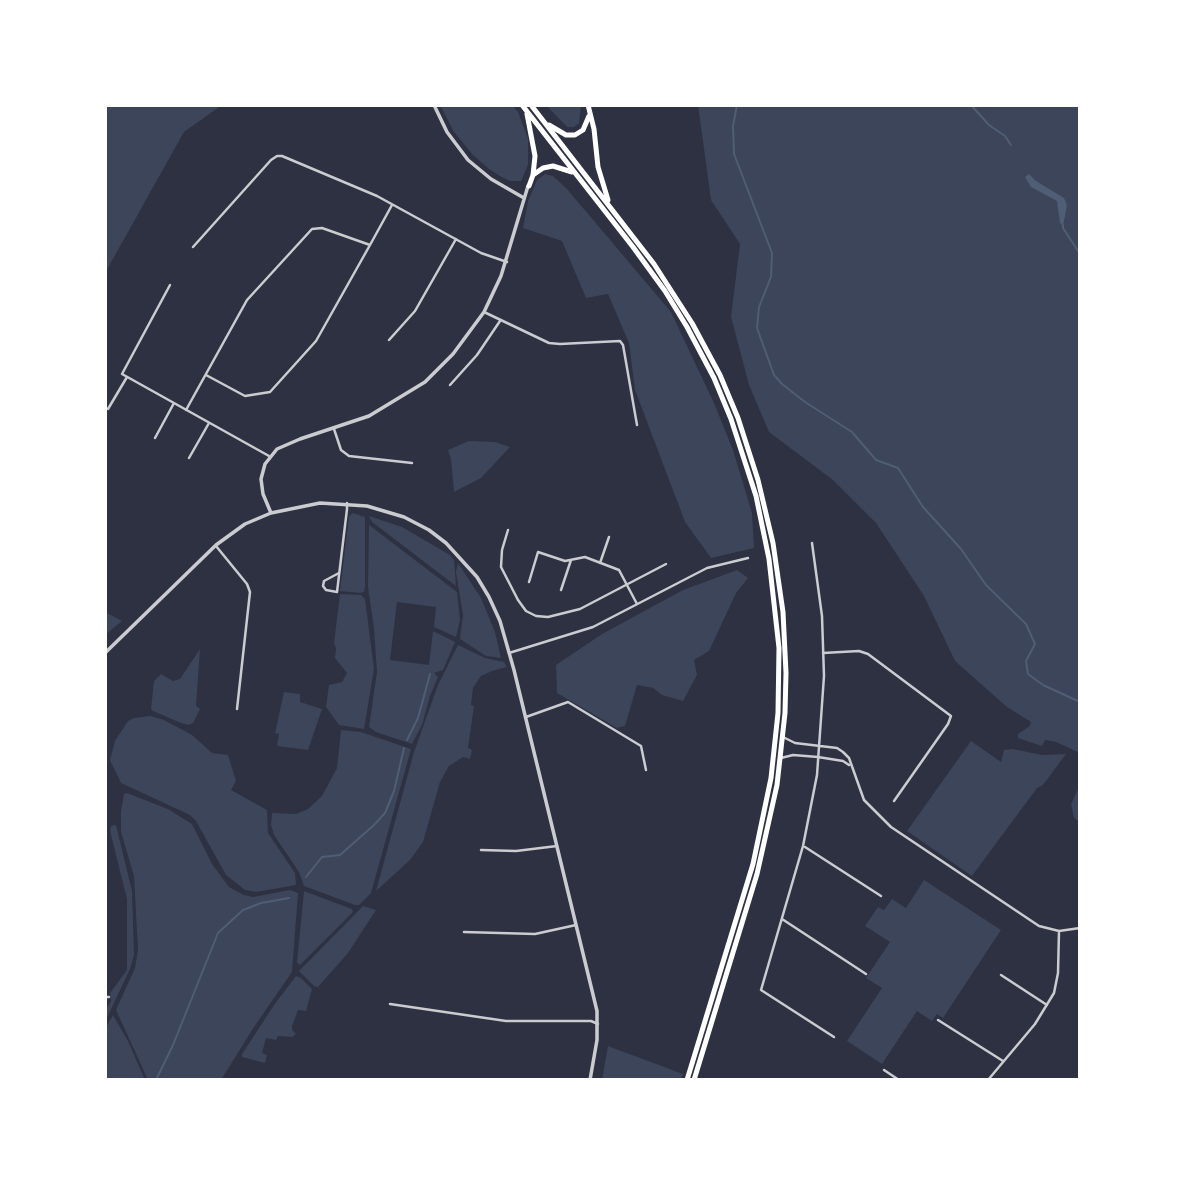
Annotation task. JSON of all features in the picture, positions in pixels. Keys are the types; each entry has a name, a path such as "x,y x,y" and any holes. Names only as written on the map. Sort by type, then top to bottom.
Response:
{"highway":[{"path":"588,105 598,167 610,206"},
{"path":"526,107 545,123 566,135 575,135 583,130 590,113"},
{"path":"526,107 665,291 714,378 756,496 766,540 775,595 779,648 778,702 766,806 753,864 687,1080"},
{"path":"526,107 535,148 533,175 529,186"},
{"path":"545,123 654,264 692,323 720,375 748,448 769,520 781,589 786,660 781,758 764,850 694,1080"},
{"path":"533,175 543,168 553,166 576,174"}],"street":[{"path":"434,105 447,132 468,160 491,179 524,198"},
{"path":"193,247 277,156 282,156 392,204 481,253 507,262"},
{"path":"271,513 263,494 261,479 269,456 285,444 369,416 425,382 453,354 484,312 507,262 529,186"},
{"path":"206,375 245,396 270,392 316,341 392,204"},
{"path":"186,410 247,300 312,229 322,228 370,245"},
{"path":"389,340 415,311 456,239"},
{"path":"170,285 122,374 269,456"},
{"path":"484,312 549,343 620,341 623,345 637,425"},
{"path":"450,385 477,355 500,321"},
{"path":"108,409 127,377"},
{"path":"155,439 174,403"},
{"path":"189,458 209,423"},
{"path":"334,429 341,450 349,456 412,463"},
{"path":"105,653 216,545 245,524 271,513 320,503 368,506 404,517 429,530 446,543 477,577 489,597 500,621 509,653 597,1011 598,1024 590,1080"},
{"path":"339,573 324,581 326,590 337,592 347,503"},
{"path":"508,530 501,567 518,600 530,614 548,617 580,609 666,564"},
{"path":"600,563 609,537"},
{"path":"812,543 822,616 823,706 820,747 803,846 761,990 834,1037"},
{"path":"216,545 247,584 250,592 237,709"},
{"path":"529,582 538,552 565,561 580,557 620,570 637,604"},
{"path":"509,653 593,627 707,568 748,558"},
{"path":"561,590 571,559"},
{"path":"823,653 859,651 867,654 951,716 894,801"},
{"path":"526,717 564,703 573,704 641,746 646,770"},
{"path":"783,737 795,743 836,748 844,752 849,758 864,800 891,827 1039,926 1059,931 1080,928"},
{"path":"781,758 793,755 818,757 843,761 852,769"},
{"path":"481,850 516,851 557,846"},
{"path":"803,846 881,897"},
{"path":"782,919 866,974"},
{"path":"464,932 535,934 576,925"},
{"path":"988,1080 1047,1005 1057,983 1059,931"},
{"path":"1001,975 1047,1005"},
{"path":"390,1004 506,1021 591,1021 598,1024"},
{"path":"938,1020 1004,1062"},
{"path":"884,1070 898,1080"}],"shaded area":[{"path":"105,105 222,105 184,132 105,273"},
{"path":"440,105 512,105 518,112 528,138 528,165 521,181 510,181 500,176 472,154 454,132"},
{"path":"546,105 581,105 579,123 574,127 567,127"},
{"path":"698,105 1080,105 1080,753 1056,742 1045,740 1042,746 1018,738 1018,734 1030,726 1031,722 1007,707 955,661 924,596 876,523 833,480 769,432 749,385 731,317 740,244 711,200"},
{"path":"545,174 553,176 567,189 671,312 733,450 752,513 754,548 711,558 685,522 635,390 629,343 608,294 586,298 562,241 523,228 528,201 537,180"},
{"path":"1029,174 1064,198 1067,205 1063,226 1060,223 1057,201 1031,187 1025,177"},
{"path":"469,441 495,442 510,447 481,478 454,492 448,450"},
{"path":"353,513 365,517 365,587 364,592 360,593 340,591 349,516"},
{"path":"369,516 402,527 450,555 454,560 456,586 372,522"},
{"path":"369,525 457,592 460,620 456,637 434,627 436,607 397,602 390,660 429,665 433,631 455,642 443,670 434,673 438,677 422,725 412,744 369,727 377,672 368,587"},
{"path":"458,563 481,598 495,632 501,658 486,656 460,639 463,615 456,572"},
{"path":"737,570 748,578 736,593 709,651 694,660 697,675 683,701 662,695 653,688 637,685 625,726 617,728 557,693 556,665 602,634 683,590"},
{"path":"340,594 361,595 365,599 374,669 364,729 339,725 326,707 329,685 342,682 347,673 335,658 334,643"},
{"path":"105,612 122,621 105,635"},
{"path":"458,645 485,658 504,662 507,667 481,676 473,688 471,705 474,706 468,748 472,750 470,759 463,757 449,766 440,782 423,842 410,860 376,891 414,752 438,685"},
{"path":"200,649 196,706 200,709 193,723 181,723 153,711 154,681 161,674 173,681 180,679"},
{"path":"284,692 300,694 300,702 322,709 308,750 277,746 279,734 275,733"},
{"path":"150,716 164,720 192,735 212,753 228,755 236,781 231,790 267,810 268,833 295,873 296,885 256,892 245,890 226,875 190,815 121,783 110,760 115,741 128,721"},
{"path":"341,730 361,732 411,749 371,893 359,905 304,886 299,872 274,835 271,825 272,813 296,814 308,809 322,796 337,768"},
{"path":"971,741 1001,762 1004,750 1013,749 1042,755 1066,754 1043,785 1037,788 972,876 907,831"},
{"path":"1080,785 1080,822 1074,818 1071,804"},
{"path":"124,794 168,809 192,824 212,864 229,887 253,897 290,890 298,893 292,972 221,1080 148,1080 116,1010 135,968 138,950 134,876 121,832 121,811"},
{"path":"116,825 132,891 134,955 105,1022 105,1011 111,1001 110,993 127,970 127,899 110,831 111,826"},
{"path":"924,880 1001,930 943,1018 937,1014 932,1021 917,1011 882,1064 847,1041 882,988 866,978 890,942 865,926 878,907 884,910 892,899 906,908"},
{"path":"304,891 352,909 353,912 300,965 297,963"},
{"path":"363,906 376,910 348,953 318,987 314,986 299,971"},
{"path":"296,976 312,989 306,1011 298,1010 292,1026 296,1034 292,1037 278,1036 276,1040 266,1038 262,1053 267,1055 265,1063 242,1057 274,1005"},
{"path":"113,1015 145,1080 105,1080 105,1029"},
{"path":"608,1046 683,1074 680,1080 602,1080"}],"waterway":[{"path":"737,105 733,126 734,154 772,253 771,277 759,307 757,328 774,375 805,402 852,432 876,460 898,468 923,507 961,549 986,585 1026,624 1035,644 1026,661 1028,674 1043,685 1080,702"},
{"path":"971,105 989,125 1005,136 1011,145"},
{"path":"1063,225 1080,254"},
{"path":"407,740 418,718 430,674"},
{"path":"306,877 322,857 340,855 385,813 394,791 404,748"},
{"path":"156,1080 218,933 243,910 261,903 289,898"}]}
